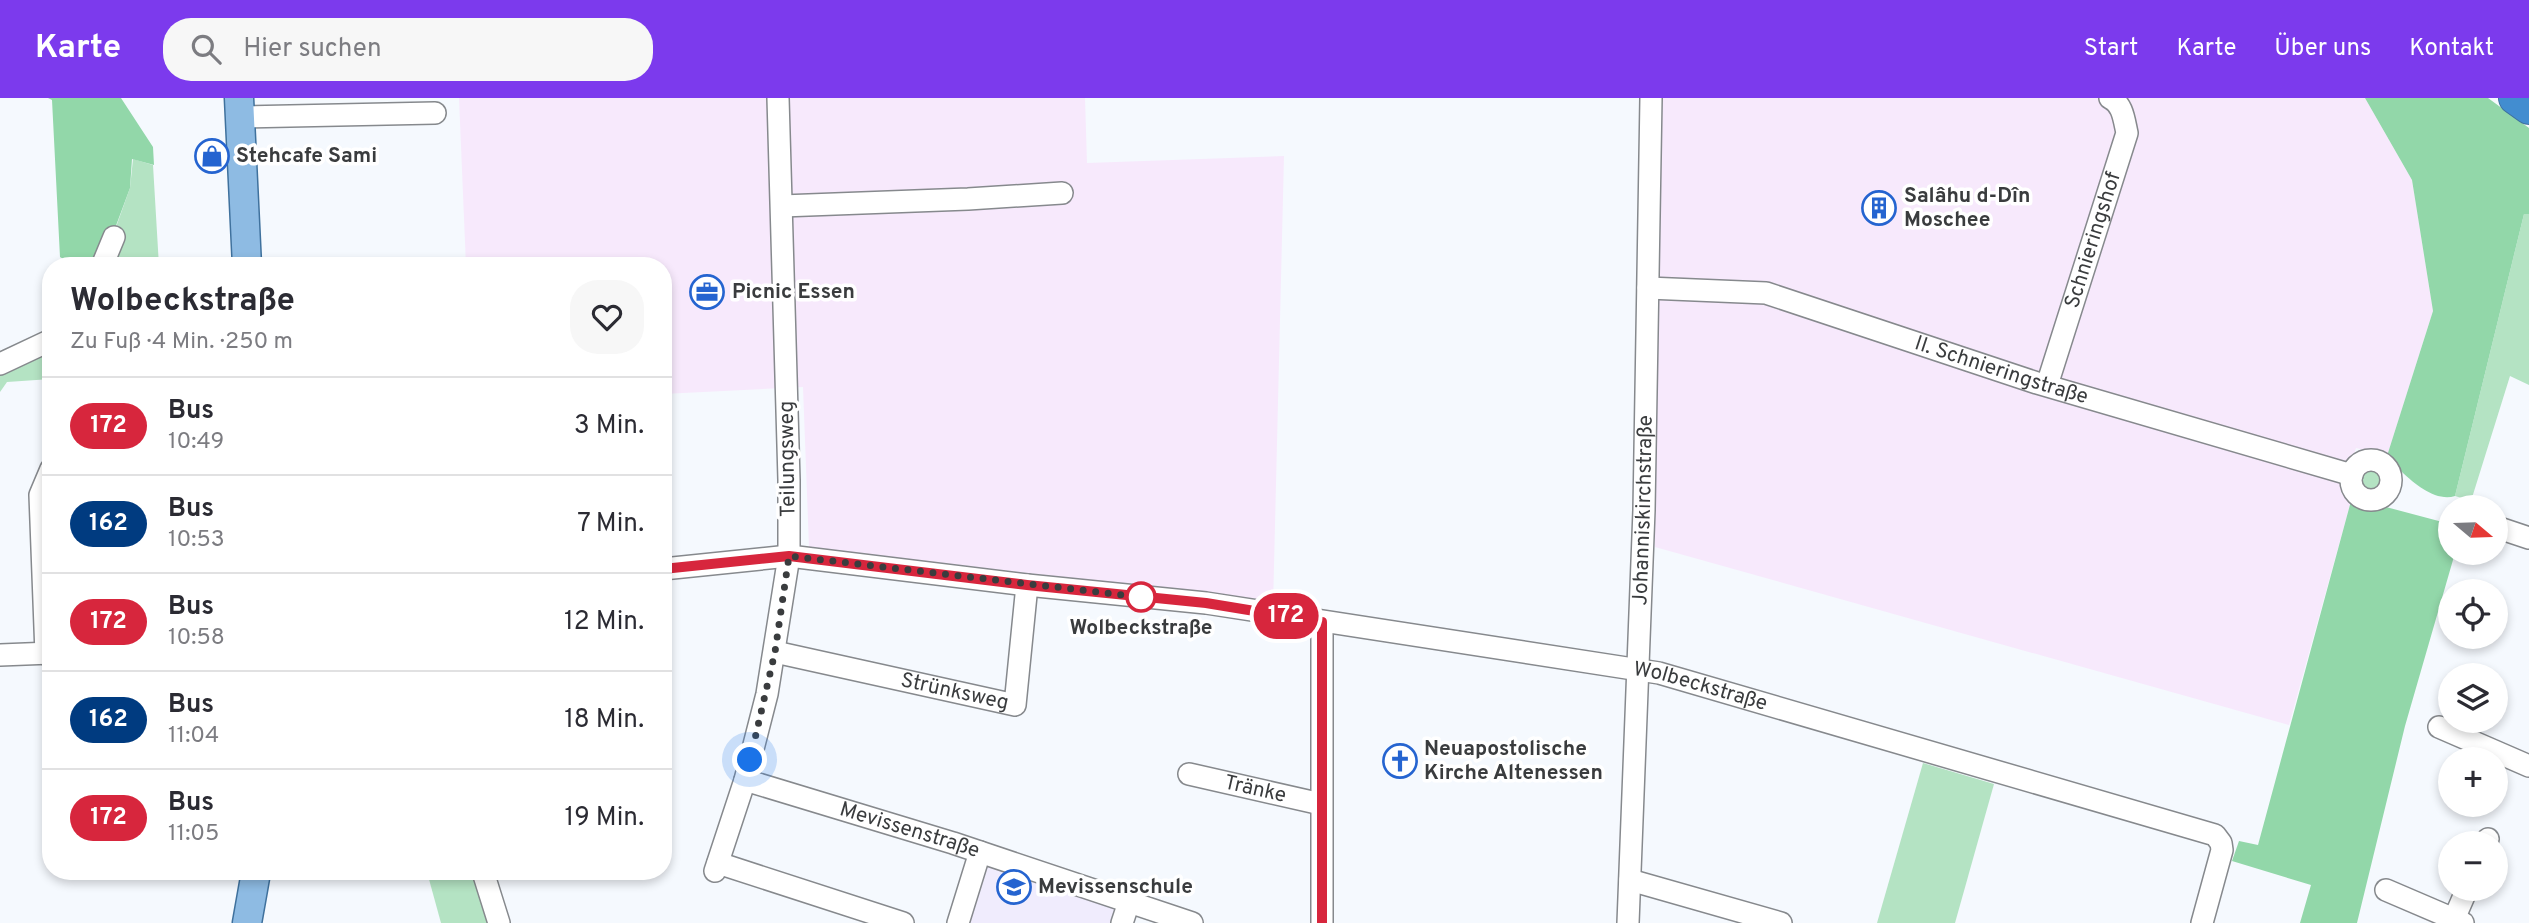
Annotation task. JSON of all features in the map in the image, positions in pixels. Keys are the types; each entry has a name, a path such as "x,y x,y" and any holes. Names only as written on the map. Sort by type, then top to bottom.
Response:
{"highway":[{"path":"2515,98 2529,108"}],"main road":[{"path":"239,108 247,257"},
{"path":"247,923 255,880"}],"street":[{"name":"Teilungsweg","path":"778,98 789,556 775,652 745,780 716,867 903,923"},
{"name":"Johanniskirchstraße","path":"1628,923 1638,671 1651,98"},
{"name":"Schnieringshof","path":"2047,385 2127,133 2123,114 2110,98"},
{"path":"239,108 435,113"},
{"path":"782,206 1062,192"},
{"path":"106,257 114,237"},
{"name":"II. Schnieringstraße","path":"1648,288 1766,293 2047,385 2352,475"},
{"path":"0,363 42,344"},
{"path":"42,490 42,534"},
{"path":"2508,531 2529,538"},
{"name":"Wolbeckstraße","path":"672,568 789,556 1027,585 1206,603 1676,676 2215,835 2221,843 2220,861 2202,923"},
{"name":"Strünksweg","path":"775,652 1016,705 1027,585"},
{"path":"1322,622 1322,923"},
{"path":"0,655 42,653"},
{"path":"2453,733 2529,766"},
{"name":"Tränke","path":"1189,774 1321,804"},
{"name":"Mevissenstraße","path":"745,780 980,852 1192,923"},
{"path":"958,923 980,852"},
{"path":"486,880 499,923"},
{"path":"1630,880 1781,923"},
{"path":"2386,890 2458,921 2464,901"},
{"path":"1122,923 1129,902"}],"shaded area":[{"path":"459,98 1085,98 1087,163 1284,156 1273,607 1044,575 809,547 803,387 672,394 672,257 466,257"},
{"path":"1660,98 2365,98 2412,180 2433,311 2387,456 2356,448 2341,493 2351,501 2289,725 1655,547"},
{"name":"Mevissenschule","path":"983,864 1121,910 1117,923 965,923"}],"green space":[{"path":"48,98 121,98 153,147 154,165 132,159 130,188 104,257 60,257 52,100"},
{"path":"2365,98 2488,98 2529,128 2529,214 2524,214 2455,495 2438,496 2420,487 2387,456 2433,311 2412,180"},
{"path":"133,159 153,165 158,257 105,257 130,188"},
{"path":"2524,214 2529,214 2529,385 2510,376 2473,495 2455,495"},
{"path":"42,344 42,380 7,382 0,392 0,364"},
{"path":"2371,471 2378,474 2381,481 2378,488 2371,491 2364,488 2361,481 2364,474"},
{"path":"2351,501 2371,510 2386,507 2438,521 2438,565 2452,565 2447,579 2438,579 2438,612 2405,726 2357,923 2300,923 2311,885 2232,861 2239,841 2258,845"},
{"path":"1923,763 1994,784 1955,923 1877,923"},
{"path":"429,880 482,880 495,923 441,923"}],"bus line":[{"name":"172","path":"672,568 789,556 1027,585 1206,603 1322,622 1322,923"}],"place":[{"name":"Stehcafe Sami","path":"212,156"},
{"name":"Salâhu d-Dîn Moschee","path":"1879,208"},
{"name":"Picnic Essen","path":"707,292"},
{"name":"Wolbeckstraße","path":"1141,597"},
{"name":"Neuapostolische Kirche Altenessen","path":"1400,761"},
{"name":"Mevissenschule","path":"1014,887"}],"route":[{"path":"750,760 767,694 789,556 1141,597"}]}
